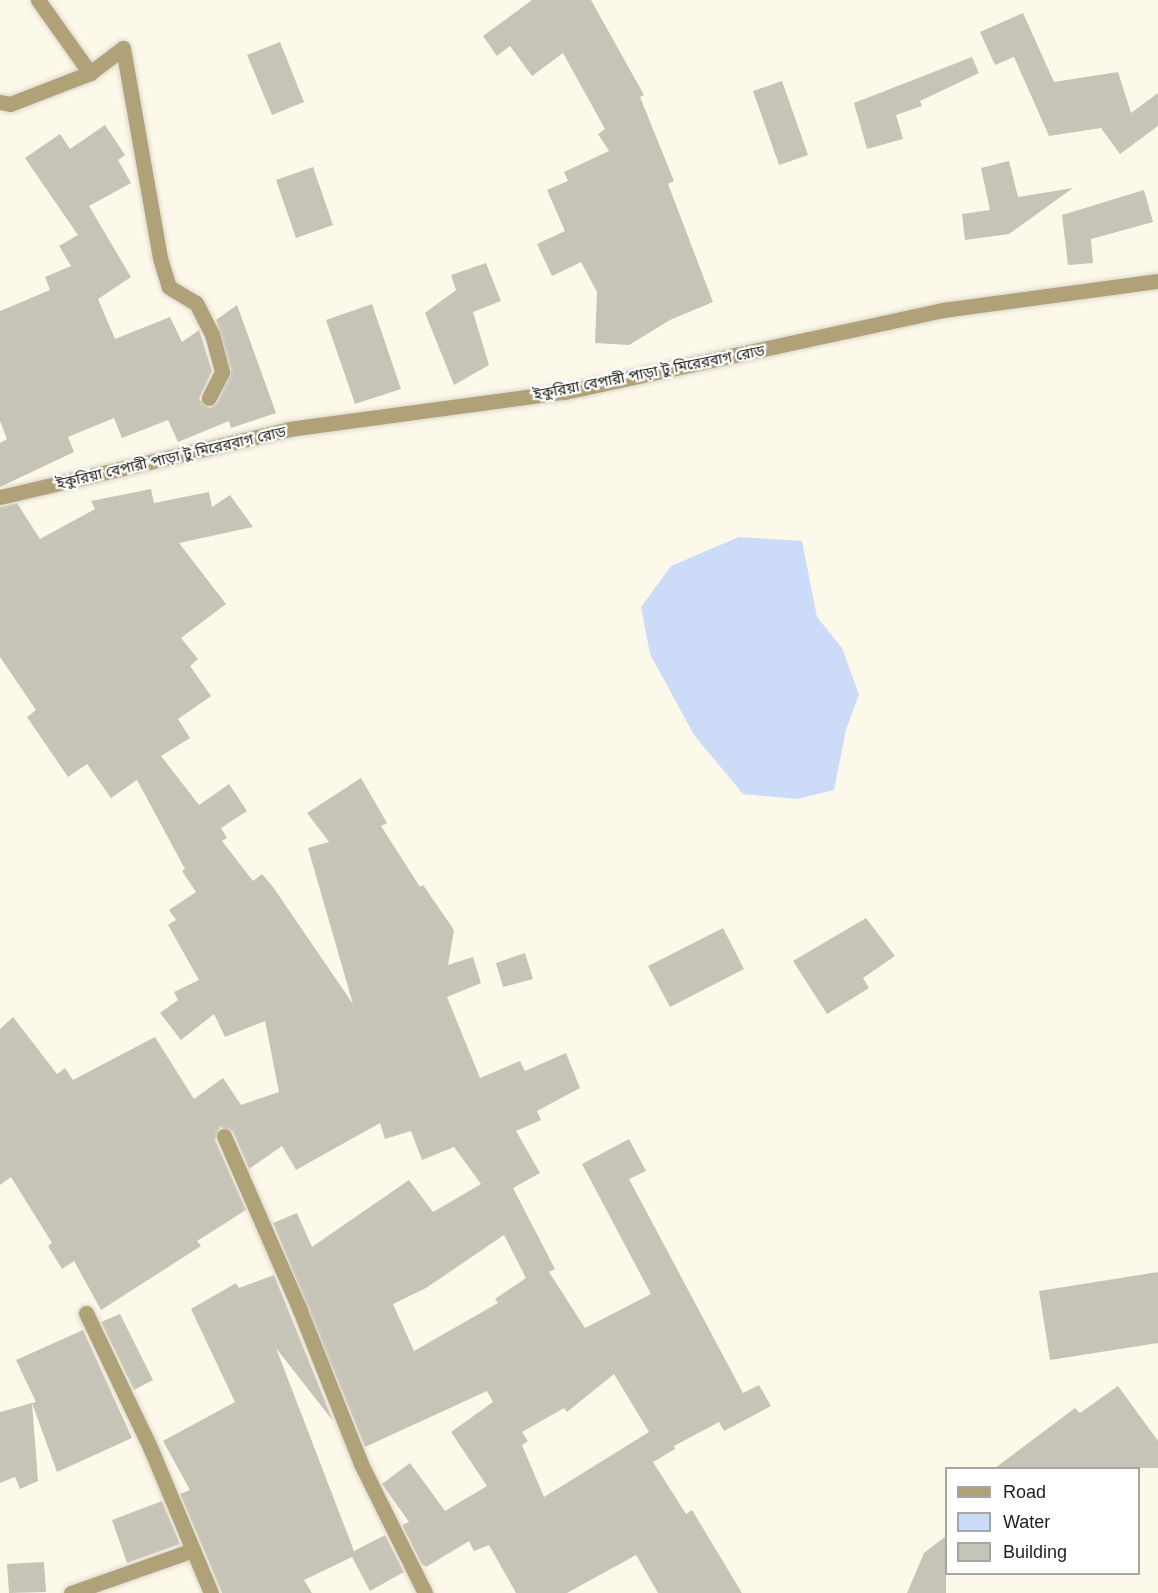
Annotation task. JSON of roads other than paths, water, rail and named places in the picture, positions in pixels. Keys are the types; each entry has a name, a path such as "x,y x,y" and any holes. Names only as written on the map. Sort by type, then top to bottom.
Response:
{"street":[{"path":"38,0 90,73"},
{"path":"0,102 10,104 90,73 123,48 160,258 170,287 196,303 212,334 222,372 209,398"},
{"name":"ইকুরিয়া বেপারী পাড়া টু মিরেরবাগ রোড","path":"0,497 290,429 564,392 943,310 1158,281"},
{"path":"224,1136 299,1308 360,1464 425,1593"},
{"path":"86,1313 150,1447 211,1593"},
{"path":"71,1593 193,1550"}],"water":[{"path":"739,537 802,541 817,617 842,648 859,694 846,730 834,790 797,799 743,794 694,735 650,654 641,607 671,566"}]}
